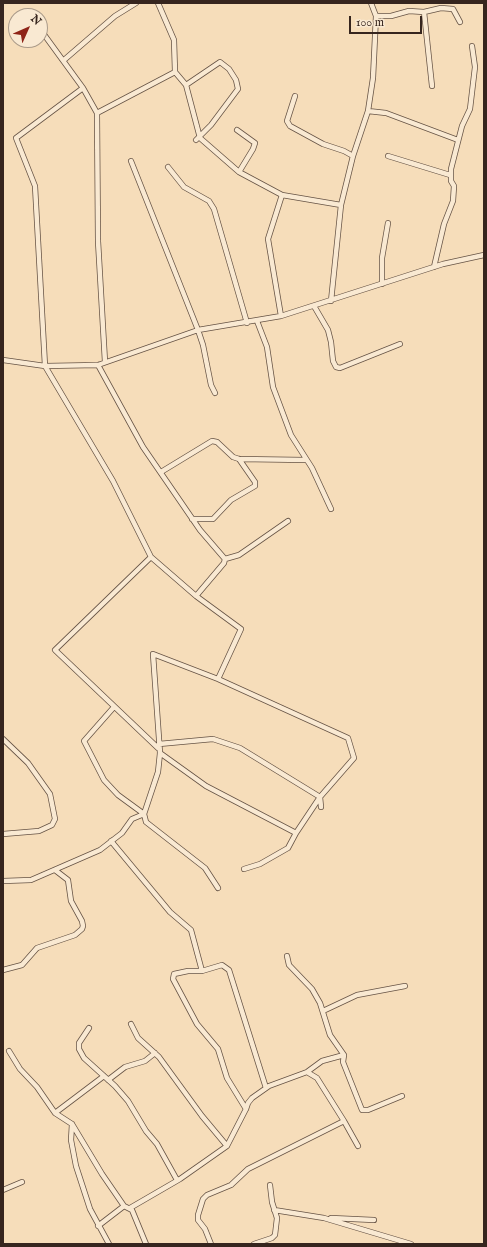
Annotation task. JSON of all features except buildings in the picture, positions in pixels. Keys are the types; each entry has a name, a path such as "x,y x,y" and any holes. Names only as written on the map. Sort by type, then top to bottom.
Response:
{"street":[{"path":"64,60 114,16 136,3"},
{"path":"158,3 174,40 175,72 186,84 198,139 239,172 282,195 341,205"},
{"path":"331,301 341,205 353,156 368,111 373,78 376,16 371,3"},
{"path":"376,16 391,16 409,11 424,12 441,6 453,9 460,22"},
{"path":"424,12 432,86"},
{"path":"48,39 83,88 97,113 98,241 105,362"},
{"path":"434,267 444,224 453,201 454,186 450,175 462,126 470,109 475,66 472,46"},
{"path":"186,84 220,62 229,69 236,80 238,89 198,139"},
{"path":"97,113 175,72"},
{"path":"83,88 16,138 35,186 45,366 113,481 151,557 196,596 241,629 218,679"},
{"path":"295,96 286,121 290,126 323,144 344,151 353,156"},
{"path":"368,111 386,114 458,140"},
{"path":"237,130 255,143 239,172"},
{"path":"388,156 450,175"},
{"path":"131,161 198,330 203,345 211,385 215,393"},
{"path":"168,167 184,187 209,202 214,209 247,323"},
{"path":"281,316 268,239 282,195"},
{"path":"382,284 382,258 388,223"},
{"path":"3,360 45,366 98,365 198,330 247,323 281,316 434,267 484,255"},
{"path":"314,306 328,330 331,342 332,361 336,367 340,368 400,344"},
{"path":"257,321 267,347 273,387 291,435 306,460 331,509"},
{"path":"98,365 143,447 192,519 225,559"},
{"path":"161,472 207,442 212,441 217,442 233,457 239,459 306,460"},
{"path":"192,519 213,519 231,500 255,486 255,482 239,459"},
{"path":"225,559 239,555 288,521"},
{"path":"151,557 55,650 114,707 159,746 213,739 240,748 320,797 322,807"},
{"path":"196,596 224,563 225,559"},
{"path":"218,888 205,868 146,822 144,814 158,772 160,753 152,654 218,679 348,738 354,758 320,797 288,848 260,864 244,869"},
{"path":"114,707 84,741 106,784 144,814"},
{"path":"3,739 28,763 50,794 55,819 52,825 39,831 3,834"},
{"path":"160,753 206,786 296,833"},
{"path":"3,881 31,880 100,850 122,833 132,819 144,814"},
{"path":"111,841 170,912 191,930 202,971"},
{"path":"3,970 22,965 37,948 75,935 82,929 82,921 71,901 68,880 55,870"},
{"path":"287,956 289,965 312,988 323,1011 330,1035 344,1055 343,1062 362,1110 368,1110 402,1096"},
{"path":"246,1109 226,1078 218,1049 197,1024 173,979 176,973 202,971 222,965 229,970 266,1088"},
{"path":"323,1011 357,995 405,986"},
{"path":"131,1024 138,1038 155,1053 227,1146"},
{"path":"89,1028 79,1043 79,1049 84,1058 128,1101 146,1131 157,1144 177,1180"},
{"path":"9,1051 20,1069 37,1088 55,1113 72,1124 102,1174 124,1206 130,1208 140,1226 146,1244"},
{"path":"108,1080 125,1067 145,1061 155,1053"},
{"path":"130,1208 177,1180 227,1146 248,1103 252,1098 266,1088 307,1072 322,1060 344,1055"},
{"path":"307,1072 316,1078 344,1121 358,1146"},
{"path":"55,1113 104,1076"},
{"path":"211,1244 205,1229 198,1220 203,1199 207,1195 231,1185 248,1169 344,1121"},
{"path":"72,1124 71,1140 76,1166 98,1226 109,1244"},
{"path":"3,1190 22,1182"},
{"path":"254,1244 272,1238 275,1235 277,1218 272,1202 270,1185"},
{"path":"98,1226 124,1206"},
{"path":"274,1210 324,1218 374,1220"},
{"path":"324,1218 411,1244"}]}
